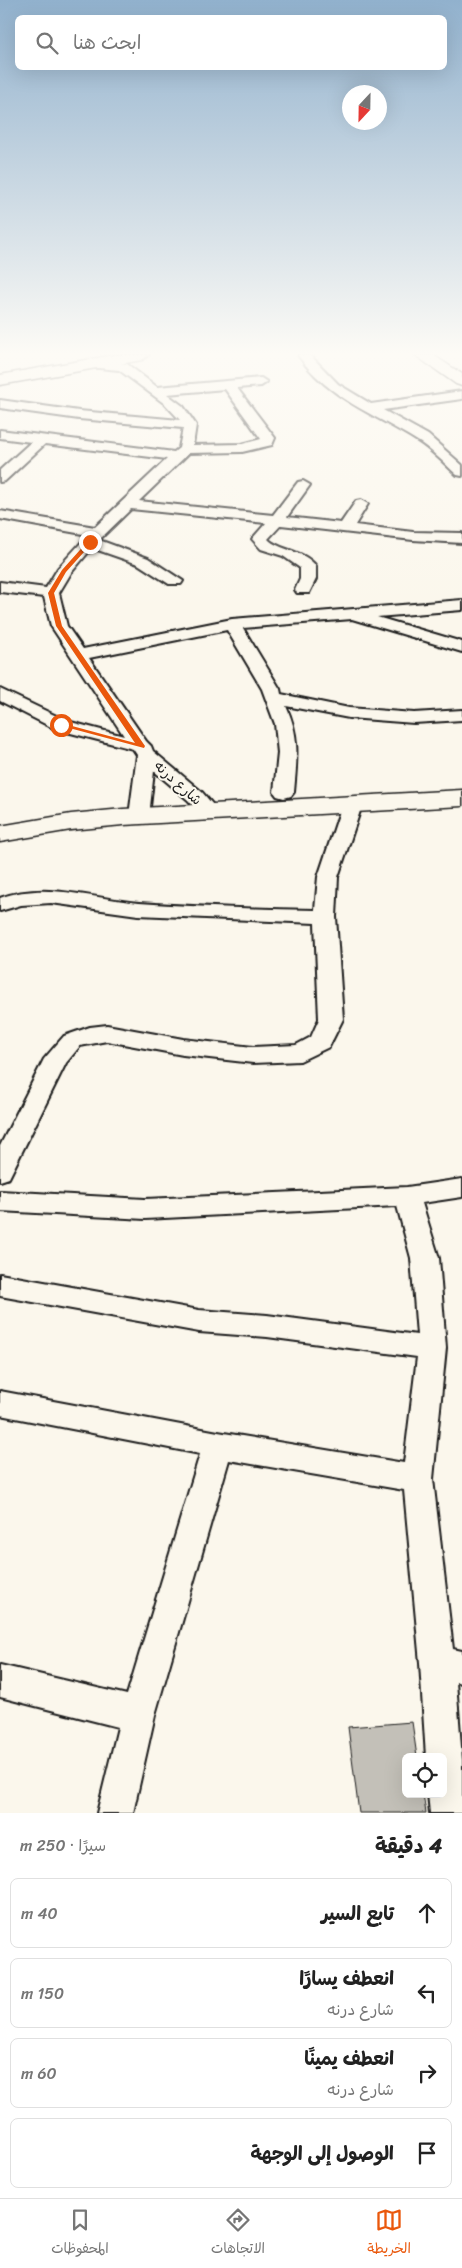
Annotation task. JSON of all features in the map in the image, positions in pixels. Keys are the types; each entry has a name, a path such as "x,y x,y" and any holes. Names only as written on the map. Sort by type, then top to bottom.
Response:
{"main road":[{"path":"202,804 284,792 347,791 462,782"},
{"path":"0,817 28,810 140,808 202,804 352,805 462,798"},
{"path":"0,834 140,808"}],"street":[{"path":"0,478 41,440"},
{"path":"48,440 181,452 242,448 267,442 268,440"},
{"path":"0,586 51,593 64,571 94,537 181,452 188,440"},
{"path":"425,440 462,472"},
{"path":"0,463 14,465"},
{"path":"303,485 260,539 266,546 288,553 308,566 308,579 303,590"},
{"path":"128,504 413,536 462,538"},
{"path":"345,528 361,504"},
{"path":"0,515 94,537 143,561 176,581"},
{"name":"شارع درنه","path":"51,593 59,626 144,751 202,804"},
{"path":"77,655 232,624 462,605"},
{"path":"347,613 370,622 462,647"},
{"path":"232,624 271,689 272,698 286,729 287,762 284,792"},
{"path":"0,694 61,725 144,751"},
{"path":"272,698 349,713 414,718 462,715"},
{"name":"شارع درنه","path":"140,808 144,751"},
{"path":"0,1172 56,1059 72,1041 90,1035 107,1034 183,1048 254,1055 300,1053 321,1042 331,1019 325,917 328,877 352,805"},
{"path":"0,905 34,896 57,896 134,909 325,917"},
{"path":"0,1202 145,1209 407,1196 462,1188"},
{"path":"407,1196 425,1258 432,1348 418,1479 449,1665 448,1813"},
{"path":"0,1285 199,1321 267,1326 432,1348"},
{"path":"0,1403 218,1445 418,1479"},
{"path":"115,1813 138,1715 218,1445"},
{"path":"0,1681 138,1715"}],"building":[{"path":"412,1722 416,1753 402,1753 402,1798 424,1798 426,1813 359,1813 348,1727"}],"route":[{"path":"61,725 142,746 77,655 59,626 51,593 64,571 90,542"}]}
